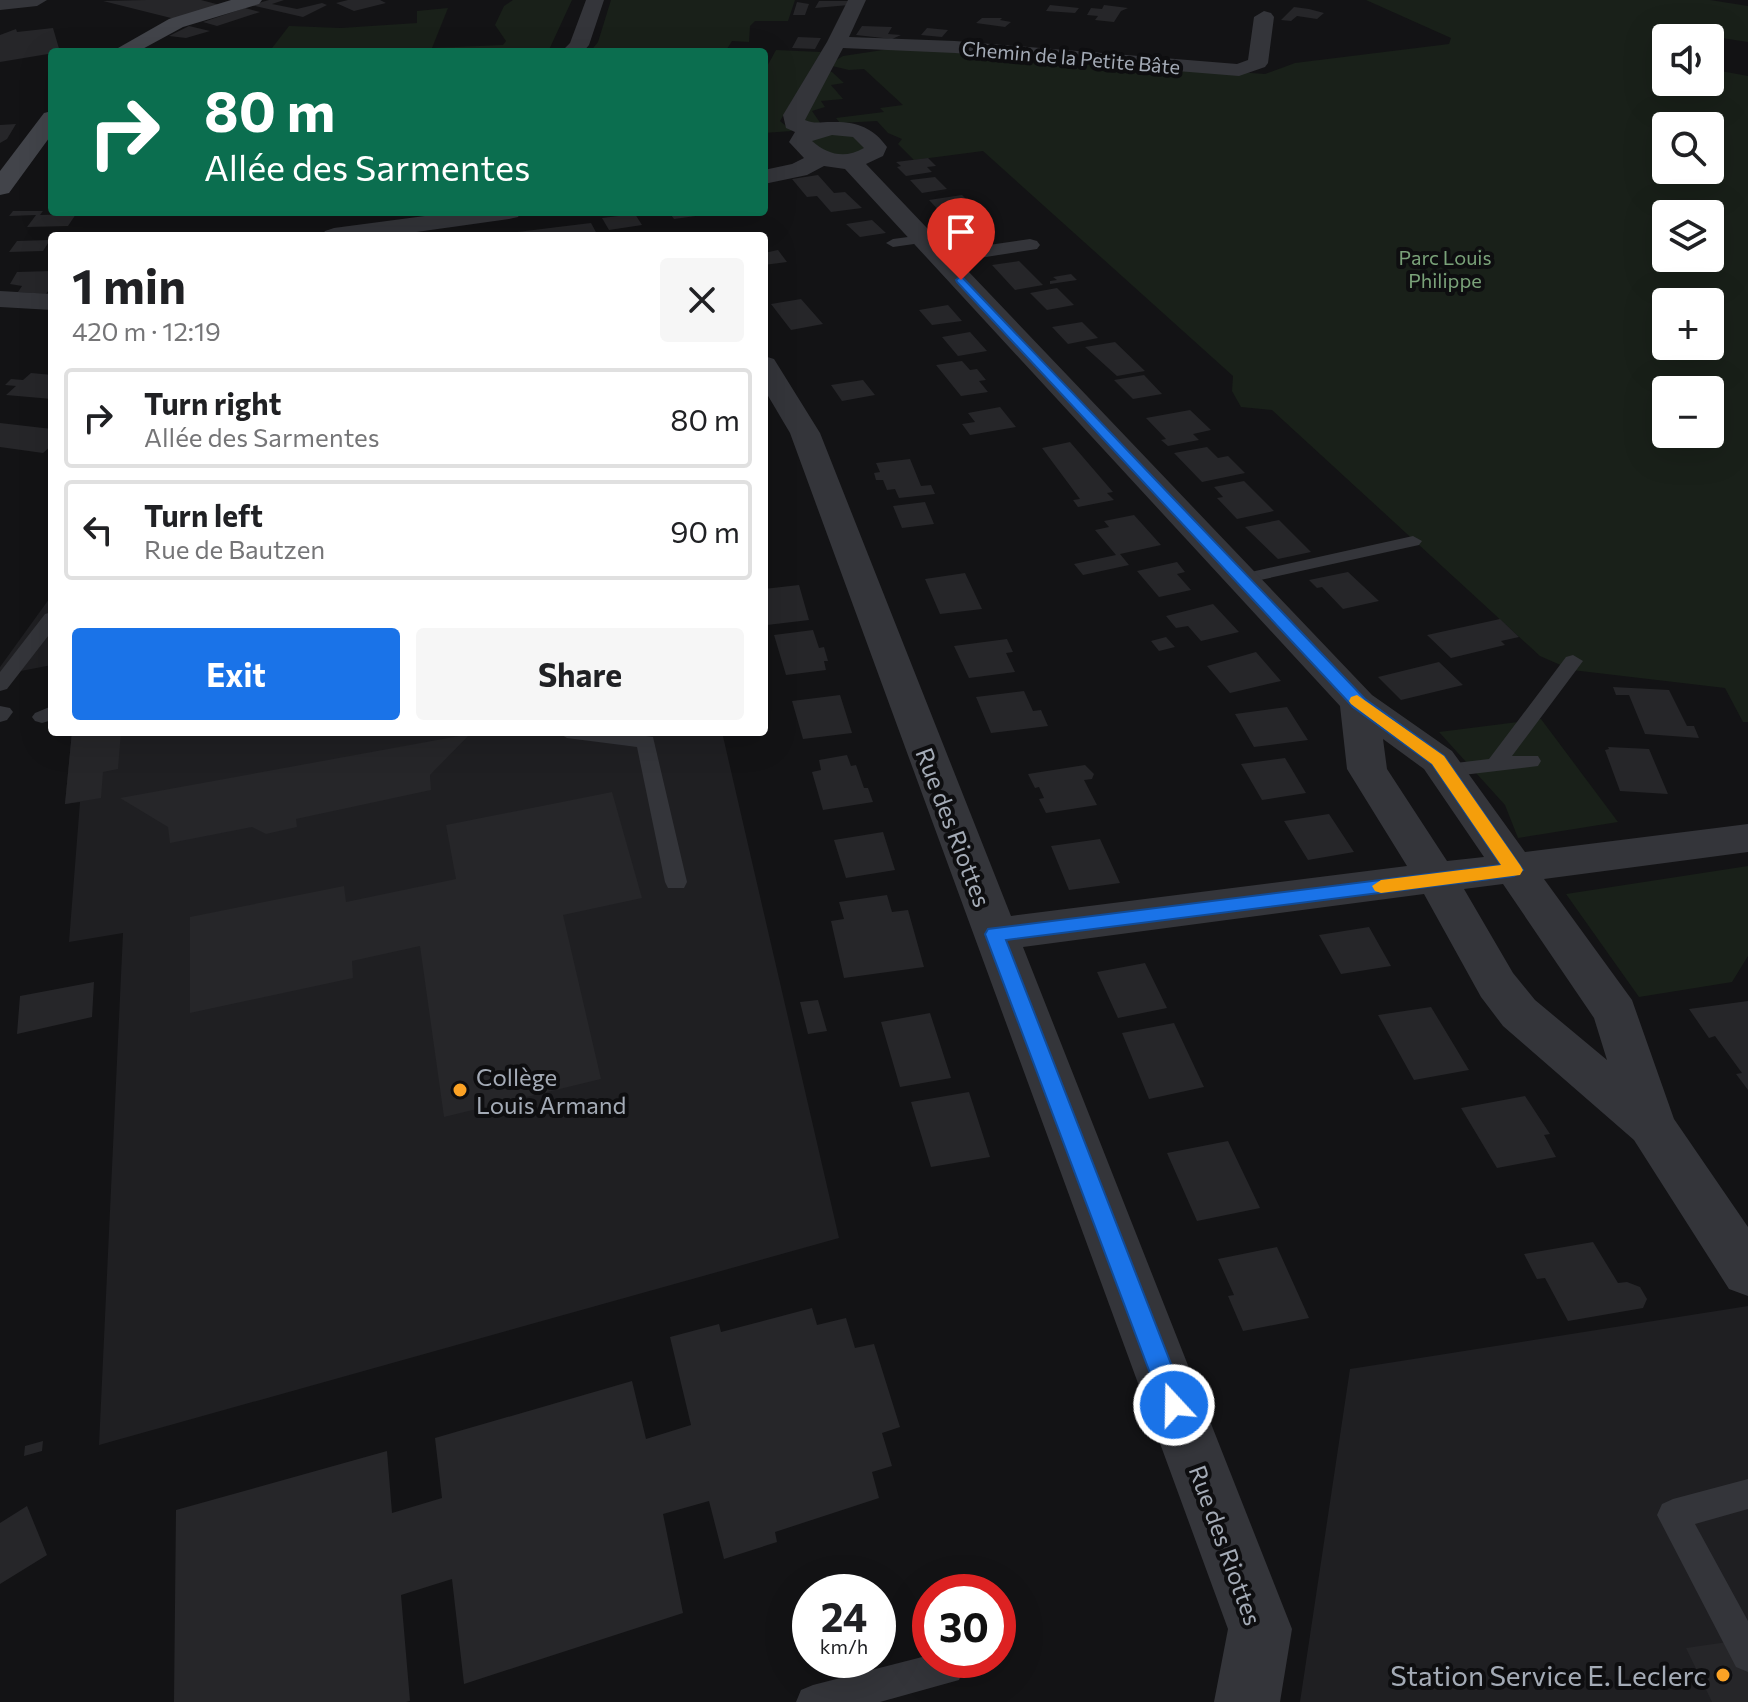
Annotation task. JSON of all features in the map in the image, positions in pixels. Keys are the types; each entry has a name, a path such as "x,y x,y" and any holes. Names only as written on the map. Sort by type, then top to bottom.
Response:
{"main road":[{"path":"129,48 176,23 252,0"},
{"path":"0,188 48,123"}],"street":[{"path":"0,4 37,0"},
{"path":"576,48 595,0"},
{"path":"857,0 837,42 794,115 794,123 806,136 810,155 834,160 1359,703 1438,760 1616,1013 1652,1126 1748,1272"},
{"name":"Chemin de la Petite Bâte","path":"837,42 955,47 1244,70 1258,63 1264,17"},
{"path":"768,176 875,151 876,147 864,134 840,128 773,140"},
{"path":"363,232 480,216"},
{"path":"919,247 1030,245"},
{"path":"0,299 48,302"},
{"name":"Rue des Riottes","path":"768,372 805,433 1260,1629 1247,1702"},
{"path":"1359,703 1367,769 1437,879 1497,985 1519,1013 1652,1126"},
{"path":"995,934 1748,838"}],"lane":[{"path":"1242,579 1413,541"},
{"path":"0,685 48,623"},
{"path":"1495,765 1573,661"},
{"path":"599,736 646,742 676,882"},
{"path":"1446,770 1531,761"},
{"path":"1748,1494 1673,1515 1748,1655"},
{"path":"813,1702 912,1677"}],"shaded area":[{"path":"48,601 48,666 0,675 0,667"},
{"name":"Collège Louis Armand","path":"72,736 723,736 839,1238 99,1445 123,933 69,942 80,802 65,804"},
{"path":"1748,1306 1748,1702 1300,1702 1350,1369"}],"green space":[{"path":"513,0 572,0 550,48 432,48 503,45 506,41 495,25 504,6"},
{"path":"611,0 795,0 788,21 755,21 750,26 749,42 732,41 728,48 593,48 598,42"},
{"name":"Parc Louis Philippe","path":"1366,0 1710,0 1748,6 1748,42 1724,38 1724,24 1652,24 1652,96 1724,96 1724,72 1748,76 1748,722 1743,722 1725,688 1572,670 1540,656 1272,410 1241,407 1232,391 1233,376 983,151 914,160 898,144 902,139 888,133 877,121 840,123 836,118 884,112 880,108 903,105 864,69 849,70 828,65 843,56 896,48 1265,74 1295,63 1449,44 1451,38"},
{"path":"448,8 432,48 272,48 289,26 341,28 417,23 417,11"},
{"path":"776,50 821,52 780,121 792,131 768,133 768,65"},
{"path":"824,71 832,72 844,83 831,85 843,99 821,101 825,107 812,111 821,124 802,124"},
{"path":"852,133 867,150 834,158 810,142 811,136"},
{"path":"1541,719 1618,822 1518,838 1505,805 1439,732"},
{"path":"1748,866 1748,956 1732,982 1639,997 1566,894"}],"building":[{"path":"201,0 220,5 175,19 103,1"},
{"path":"284,0 272,4 297,9 322,3 327,5 303,17 251,5"},
{"path":"380,0 386,3 354,11 336,3"},
{"path":"819,1 851,1 849,5 815,8"},
{"path":"797,2 809,4 805,15 793,15"},
{"path":"1050,5 1079,8 1075,13 1046,11"},
{"path":"1104,5 1128,8 1121,11 1114,22 1095,20 1098,16 1087,15 1091,8 1102,9"},
{"path":"1294,7 1324,13 1317,19 1297,16 1291,21 1281,20"},
{"path":"245,8 260,12 217,26 203,22"},
{"path":"982,18 1002,18 1000,20 1011,22 1005,27 976,23"},
{"path":"189,26 210,31 186,38 169,36"},
{"path":"862,26 892,27 888,34 901,35 892,39 856,35"},
{"path":"53,28 59,48 48,48 48,54 0,62 0,35 16,29 17,32"},
{"path":"927,28 948,30 942,37 921,35"},
{"path":"798,37 821,38 815,49 792,48"},
{"path":"16,124 7,139 0,143 0,125"},
{"path":"928,158 936,166 927,167 932,172 906,176 897,167 901,166 896,162"},
{"path":"818,175 834,193 845,192 862,208 831,212 817,196 807,197 792,179"},
{"path":"935,177 947,189 922,193 910,180"},
{"path":"962,195 966,199 956,200 969,213 944,216 929,200"},
{"path":"13,211 43,211 40,215 75,216 68,226 27,227 36,215 9,216"},
{"path":"636,216 642,225 609,230 602,218"},
{"path":"872,220 886,233 860,237 846,224"},
{"path":"977,220 989,232 963,236 952,224"},
{"path":"591,223 596,232 517,232"},
{"path":"48,240 48,243 43,251 9,252 17,241"},
{"path":"778,250 787,262 768,264 768,252"},
{"path":"1019,261 1043,285 1015,290 992,265"},
{"path":"48,271 46,294 18,292 22,286 10,284 17,272"},
{"path":"1071,274 1077,280 1050,284 1050,281 1057,280 1053,277"},
{"path":"1057,288 1074,305 1047,310 1030,293"},
{"path":"801,299 823,324 791,330 771,304"},
{"path":"948,305 962,321 932,325 919,310"},
{"path":"1082,322 1098,338 1068,344 1052,327"},
{"path":"970,332 987,351 958,356 942,337"},
{"path":"1115,342 1145,371 1117,376 1085,347"},
{"path":"962,361 970,370 977,369 986,380 979,381 988,392 961,396 936,365"},
{"path":"31,373 48,375 48,399 6,395 16,386 5,385 11,379 23,380"},
{"path":"1144,375 1162,394 1133,399 1114,380"},
{"path":"863,380 875,395 842,401 831,385"},
{"path":"1000,407 1016,427 970,435 962,424 975,422 968,413"},
{"path":"1190,410 1211,430 1193,434 1199,440 1168,446 1161,440 1166,439 1146,418"},
{"path":"0,423 48,429 48,449 43,453 0,447"},
{"path":"1070,442 1113,492 1107,493 1114,500 1078,507 1073,500 1080,499 1042,448"},
{"path":"1207,447 1218,458 1228,456 1245,473 1202,482 1174,453"},
{"path":"910,459 921,486 931,485 935,494 899,498 895,489 887,490 883,480 876,480 874,473 880,472 876,463"},
{"path":"1244,481 1274,511 1237,519 1217,498 1223,497 1214,487"},
{"path":"925,502 934,524 902,528 893,506"},
{"path":"1134,515 1161,545 1120,554 1129,565 1083,575 1074,564 1116,555 1095,530 1109,527 1104,521"},
{"path":"1279,520 1311,552 1278,559 1245,527"},
{"path":"1177,562 1185,572 1177,574 1191,590 1159,597 1137,571"},
{"path":"1348,572 1379,601 1343,609 1322,587 1317,588 1309,580"},
{"path":"965,573 982,609 940,614 925,579"},
{"path":"799,585 809,620 768,625 768,589"},
{"path":"1213,604 1239,632 1201,641 1188,626 1176,628 1166,616"},
{"path":"1500,619 1519,637 1501,641 1505,645 1451,658 1427,635"},
{"path":"813,630 819,648 824,647 828,661 824,661 826,670 786,675 774,635"},
{"path":"1166,637 1175,647 1159,651 1151,641"},
{"path":"1007,639 1013,652 1006,653 1015,672 969,678 954,646"},
{"path":"1256,652 1281,681 1230,693 1207,666"},
{"path":"1439,662 1463,685 1401,700 1378,677"},
{"path":"1613,687 1669,690 1687,726 1694,726 1699,738 1645,734 1629,695 1616,695"},
{"path":"1024,691 1033,711 1041,710 1048,726 991,733 976,697"},
{"path":"840,695 852,733 803,739 792,701"},
{"path":"1287,707 1308,740 1254,747 1235,714"},
{"path":"72,736 121,736 118,769 103,772 101,798 65,804"},
{"path":"468,736 430,775 431,790 296,819 297,827 266,834 252,827 170,843 168,827 120,798"},
{"path":"1608,747 1649,749 1668,794 1620,791 1605,750"},
{"path":"847,755 851,766 856,765 873,802 823,810 812,772 821,770 819,760"},
{"path":"1285,758 1306,793 1262,800 1241,764"},
{"path":"1085,765 1094,774 1092,779 1084,780 1097,805 1046,813 1039,799 1044,798 1039,787 1035,788 1028,774"},
{"path":"612,792 642,898 563,915 601,1079 444,1117 420,946 352,961 353,978 190,1013 190,917 344,886 346,902 456,879 446,825"},
{"path":"1329,814 1354,852 1308,860 1284,821"},
{"path":"883,832 895,870 846,878 834,840"},
{"path":"1100,839 1120,883 1069,890 1051,846"},
{"path":"887,895 892,912 908,910 924,967 844,978 831,921 844,919 839,902"},
{"path":"1369,927 1391,966 1341,974 1319,935"},
{"path":"1145,963 1167,1008 1118,1018 1097,972"},
{"path":"94,982 92,1017 17,1034 20,996"},
{"path":"818,1000 827,1031 808,1034 800,1002"},
{"path":"1748,1001 1748,1090 1736,1074 1742,1073 1715,1036 1709,1038 1689,1009"},
{"path":"1431,1007 1469,1070 1414,1080 1378,1015"},
{"path":"930,1013 951,1078 900,1087 881,1022"},
{"path":"1174,1023 1204,1087 1149,1099 1122,1033"},
{"path":"969,1092 990,1157 931,1167 911,1102"},
{"path":"1525,1096 1550,1134 1544,1135 1556,1157 1497,1168 1461,1108"},
{"path":"1228,1141 1260,1208 1197,1221 1167,1153"},
{"path":"1593,1242 1618,1283 1627,1282 1640,1287 1647,1299 1643,1308 1568,1321 1545,1278 1537,1279 1524,1254"},
{"path":"1277,1247 1309,1318 1243,1331 1228,1296 1234,1295 1218,1259"},
{"path":"812,1308 817,1325 846,1318 855,1348 874,1344 900,1427 882,1433 892,1466 872,1472 879,1498 775,1532 777,1542 724,1559 709,1501 663,1514 683,1613 464,1684 452,1579 401,1595 410,1701 174,1702 176,1510 387,1451 392,1513 442,1498 435,1438 632,1381 646,1439 691,1425 670,1337 719,1324 721,1332"},
{"path":"43,1441 42,1451 24,1456 25,1446"},
{"path":"27,1506 47,1555 0,1584 0,1523"},
{"name":"Station Service E. Leclerc","path":"1748,1639 1748,1702 1712,1702 1686,1648"}],"slow traffic":[{"path":"1357,701 1438,760 1514,870 1381,886"}],"place":[{"name":"Collège Louis Armand","path":"460,1090"},
{"name":"Station Service E. Leclerc","path":"1723,1675"}],"route":[{"path":"961,280 1359,703 1438,760 1514,870 995,934 1174,1405"}]}
